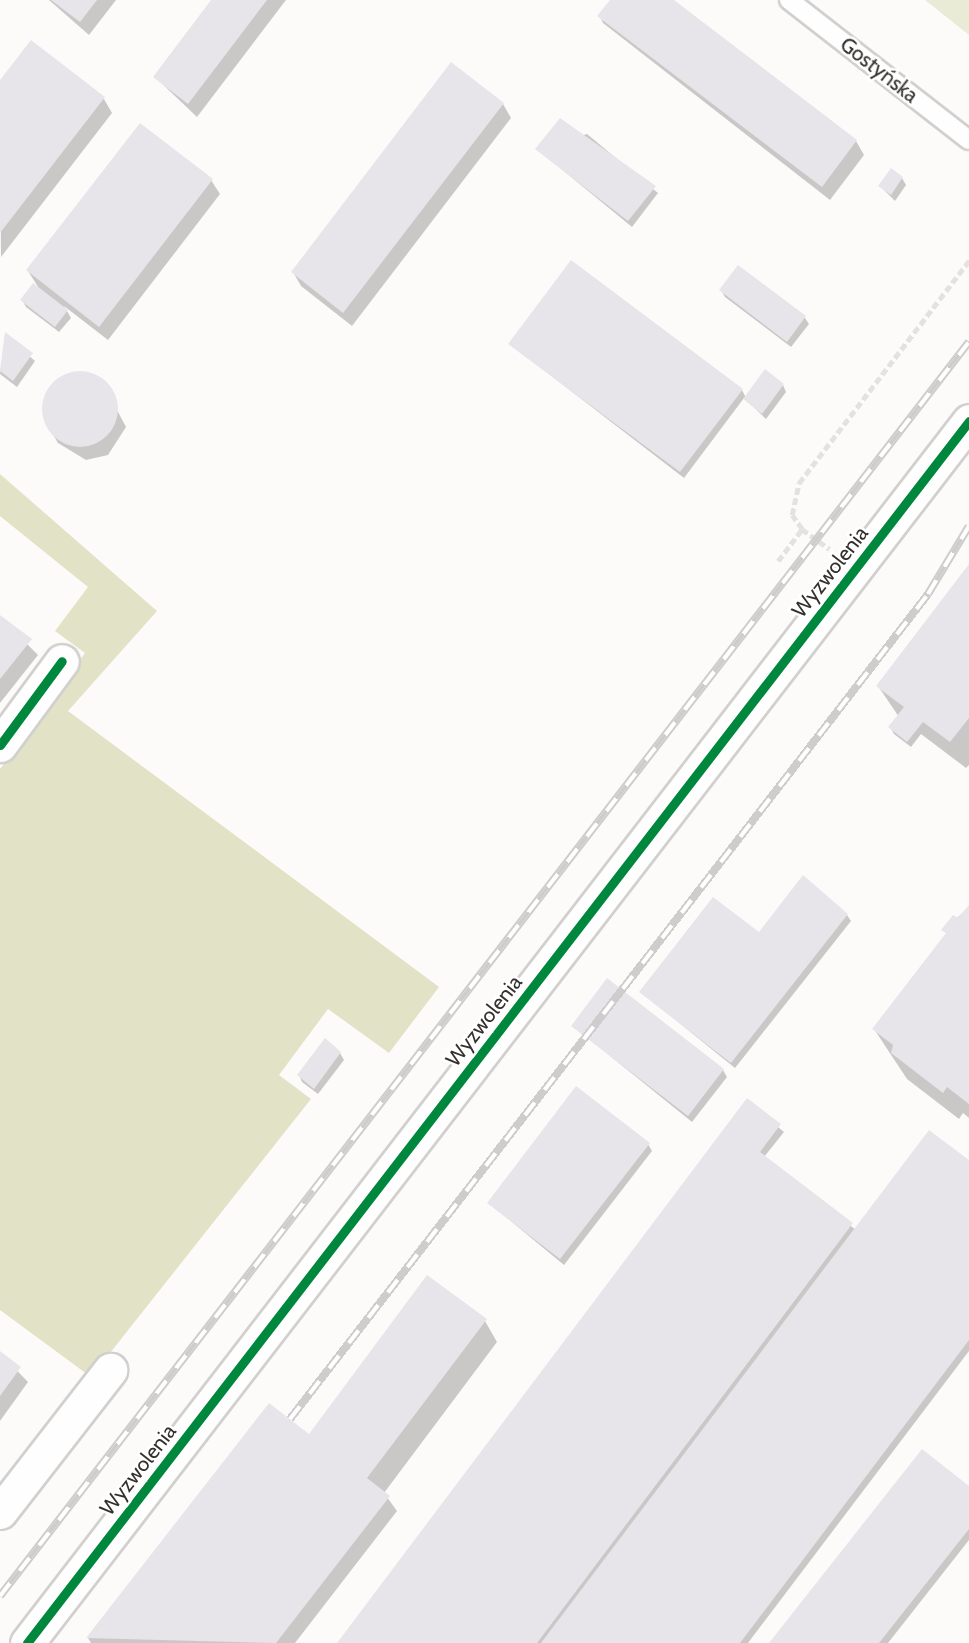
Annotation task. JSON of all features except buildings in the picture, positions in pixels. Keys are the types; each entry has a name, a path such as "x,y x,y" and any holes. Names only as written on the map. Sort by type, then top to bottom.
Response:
{"street":[{"name":"Wyzwolenia","path":"27,1643 969,421"},
{"path":"0,745 62,661"},
{"path":"0,1513 110,1370"}],"lane":[{"name":"Gostyńska","path":"789,0 969,140"}],"path":[{"path":"856,568 802,529 792,515 799,483 969,261"},
{"path":"778,561 802,529"}],"green space":[{"path":"925,0 969,0 969,35"},
{"path":"0,474 157,611 68,711 439,987 389,1053 328,1009 279,1075 311,1099 91,1377 0,1310 0,769 85,653 55,631 88,587 0,516"}],"railway":[{"path":"0,1596 969,342"},
{"path":"290,1419 928,594 969,526"}],"cycle path":[{"path":"27,1643 969,421"},
{"path":"0,745 62,661"}]}
